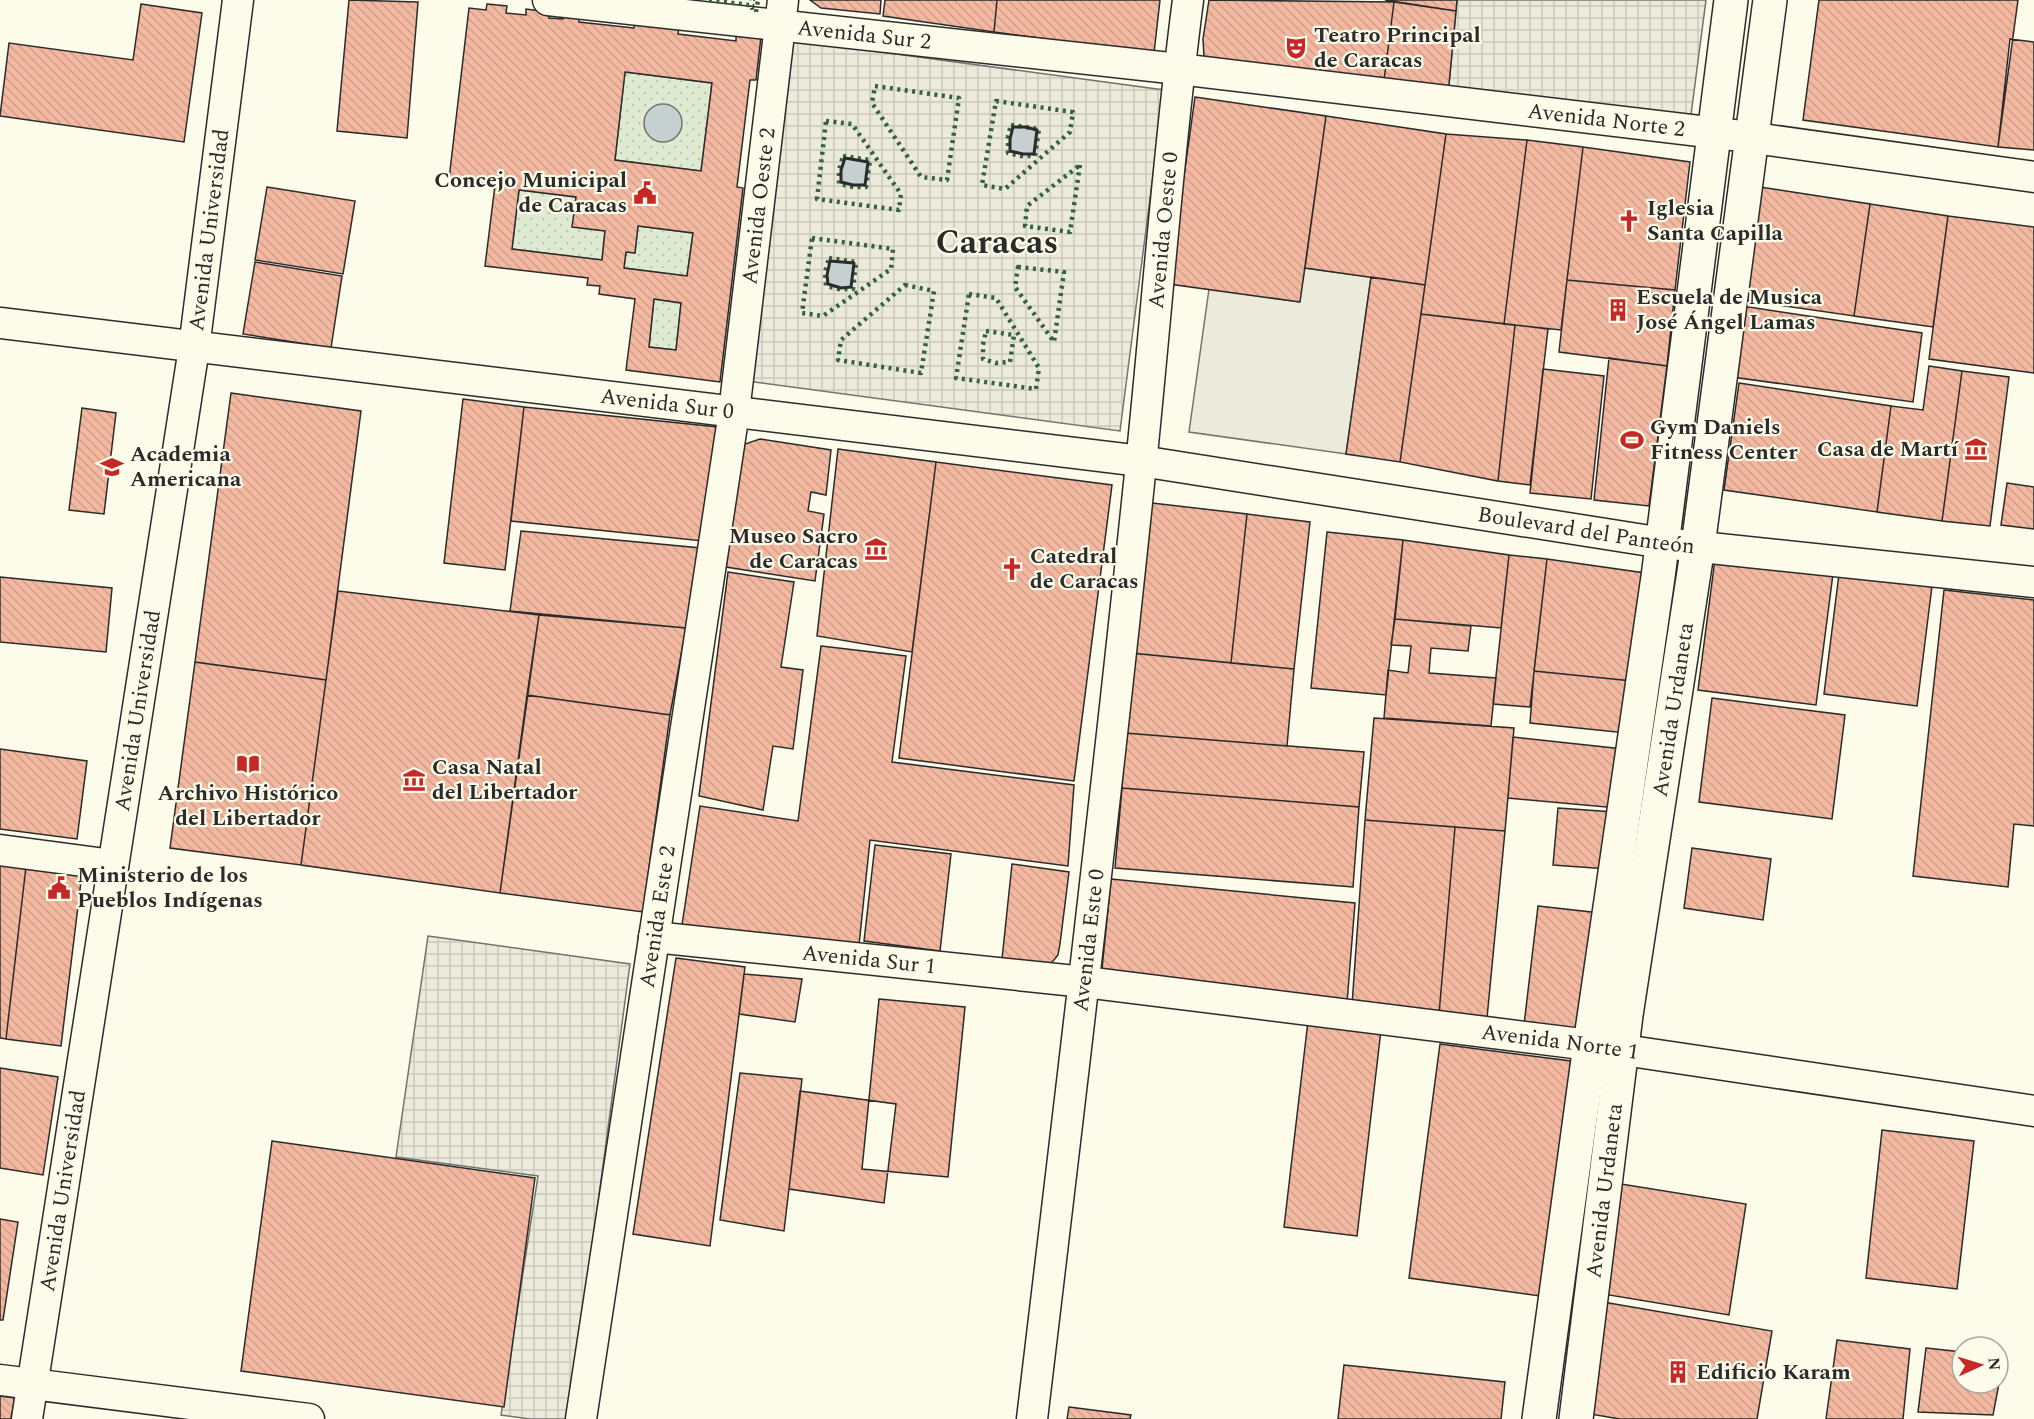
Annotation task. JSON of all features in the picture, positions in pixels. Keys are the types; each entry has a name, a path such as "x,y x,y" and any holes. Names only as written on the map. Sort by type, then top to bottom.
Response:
{"main road":[{"name":"Avenida Urdaneta","path":"1539,1419 1590,1045 1663,543 1731,0"},
{"name":"Avenida Urdaneta","path":"1576,1419 1641,910 1698,546 1750,137 1770,0"}],"street":[{"name":"Avenida Universidad","path":"27,1419 194,348 238,0"},
{"name":"Avenida Sur 2","path":"548,0 782,12 1171,80"},
{"name":"Avenida Oeste 0","path":"1141,461 1171,80 1188,0"},
{"name":"Avenida Oeste 2","path":"734,412 782,12"},
{"name":"Avenida Norte 2","path":"1171,80 1715,133 2034,177"},
{"name":"Avenida Sur 0","path":"0,323 1141,461"},
{"name":"Avenida Este 2","path":"581,1419 734,412"},
{"name":"Boulevard del Panteón","path":"1141,461 1663,543 2034,582"},
{"name":"Avenida Este 0","path":"1032,1419 1085,982 1141,461"},
{"path":"0,850 113,865"},
{"name":"Avenida Sur 1","path":"654,938 1085,982"},
{"name":"Avenida Norte 1","path":"1085,982 1622,1049 2034,1111"},
{"path":"0,1380 309,1419"}],"green space":[{"path":"625,72 712,83 701,171 615,160"},
{"path":"519,190 576,197 605,231 602,260 512,249"},
{"path":"638,226 693,233 687,276 624,268 626,252 635,253"},
{"path":"654,299 681,303 676,350 649,347"}],"shaded area":[{"path":"1457,0 1706,0 1689,130 1448,95"},
{"path":"792,40 1164,90 1120,431 747,381"},
{"path":"663,104 670,105 676,110 681,116 681,130 676,136 670,141 663,142 656,141 650,136 645,130 644,123 645,116 650,110 656,105"},
{"path":"1013,127 1037,130 1034,154 1010,151"},
{"path":"845,158 868,162 865,185 841,182 841,170"},
{"path":"830,261 854,263 851,287 841,288 828,284"},
{"path":"1305,268 1371,277 1346,454 1189,432 1209,289 1299,302"},
{"path":"428,936 630,964 569,1419 530,1419 501,1415 538,1176 396,1157"}],"building":[{"path":"349,0 418,2 407,138 337,131"},
{"path":"810,0 881,0 880,14 821,8"},
{"path":"885,0 997,0 994,32 883,16"},
{"path":"997,0 1160,0 1154,53 994,32"},
{"name":"Teatro Principal de Caracas","path":"1209,0 1394,2 1383,88 1208,63 1204,57 1203,39"},
{"path":"1385,0 1457,0 1456,11"},
{"path":"1819,0 2018,0 1998,147 1803,120"},
{"path":"1394,2 1456,11 1448,95 1383,88"},
{"path":"141,4 202,13 184,142 0,116 9,43 133,60"},
{"name":"Concejo Municipal de Caracas","path":"487,4 507,6 506,13 526,15 526,9 550,12 549,18 563,19 564,13 579,15 579,22 634,28 635,22 679,27 678,34 736,41 736,34 761,37 756,80 750,80 737,187 743,188 720,382 626,370 635,299 599,294 600,286 587,285 588,278 485,266 495,185 449,179 469,8 486,10","holes":["625,72 712,83 701,171 615,160","519,190 576,197 572,227 605,231 602,260 512,249","638,226 693,233 687,276 624,268 626,252 635,253","654,299 681,303 676,350 649,347"]},
{"path":"2010,39 2034,42 2034,150 1998,147"},
{"path":"1195,97 1326,116 1300,302 1169,284"},
{"path":"1326,116 1446,134 1425,285 1305,268"},
{"path":"1446,134 1527,140 1504,324 1421,314"},
{"path":"1527,140 1583,147 1561,330 1504,324"},
{"name":"Iglesia Santa Capilla","path":"1583,147 1690,162 1675,290 1567,280"},
{"path":"267,187 355,201 343,274 255,260"},
{"path":"1760,187 1870,204 1854,316 1743,300"},
{"path":"1870,204 1948,216 1933,327 1854,316"},
{"path":"1948,216 2034,227 2034,373 1929,359"},
{"path":"255,262 342,276 331,348 243,334"},
{"path":"1371,277 1425,285 1400,462 1346,454"},
{"name":"Escuela de Musica José Ángel Lamas","path":"1567,280 1675,290 1667,366 1559,352"},
{"path":"1742,306 1922,333 1913,402 1732,377"},
{"path":"1421,314 1515,325 1498,481 1400,462"},
{"path":"1515,325 1548,329 1530,485 1498,481"},
{"path":"1609,358 1667,366 1649,506 1594,500"},
{"path":"1929,366 1962,371 1942,521 1877,512 1891,406 1923,410"},
{"path":"1543,369 1604,376 1591,499 1530,493"},
{"name":"Casa de Martí","path":"1962,371 2009,377 1990,526 1942,521"},
{"path":"1739,383 1891,406 1877,512 1724,490"},
{"path":"231,393 361,411 326,680 195,662"},
{"path":"463,399 524,407 505,570 444,563"},
{"path":"524,407 718,427 703,541 511,521"},
{"path":"82,408 116,413 104,514 69,510"},
{"path":"760,439 831,450 826,495 811,492 808,511 824,514 815,581 726,567 741,456 745,444"},
{"name":"Museo Sacro de Caracas","path":"838,449 936,462 912,652 817,636"},
{"name":"Catedral de Caracas","path":"936,462 1112,485 1074,781 899,758"},
{"path":"2007,483 2034,487 2034,529 2001,525"},
{"path":"1152,503 1247,514 1231,663 1131,653"},
{"path":"1247,514 1310,522 1294,669 1231,663"},
{"path":"521,531 701,548 686,628 510,611"},
{"path":"1327,532 1403,540 1386,695 1311,688"},
{"path":"1403,540 1509,555 1501,628 1395,619"},
{"path":"1509,555 1547,559 1530,707 1493,704"},
{"path":"1547,559 1645,573 1632,681 1534,671"},
{"path":"1715,559 1833,574 1816,705 1698,690"},
{"path":"728,572 794,582 781,667 803,670 793,749 773,746 763,810 699,796"},
{"path":"1839,574 1932,586 1917,706 1824,694"},
{"path":"0,577 112,588 106,652 0,642"},
{"path":"1944,590 2034,600 2034,826 2014,824 2008,887 1913,876"},
{"name":"Casa Natal del Libertador","path":"338,591 539,615 500,893 301,865"},
{"path":"539,615 686,628 670,715 527,695"},
{"path":"1395,619 1471,626 1468,651 1431,648 1429,673 1496,678 1491,726 1384,718 1388,670 1408,673 1411,646 1391,645"},
{"path":"821,646 906,656 892,762 1074,785 1068,866 870,840 859,945 682,925 700,806 798,821"},
{"path":"1131,653 1294,669 1287,746 1125,733"},
{"name":"Archivo Histórico del Libertador","path":"195,662 326,680 301,865 170,848"},
{"path":"1534,671 1632,681 1626,733 1530,723"},
{"path":"527,695 670,715 643,912 500,893"},
{"path":"1712,698 1845,715 1832,819 1699,802"},
{"path":"1374,718 1514,728 1505,831 1365,820"},
{"path":"1125,733 1364,752 1359,807 1122,788"},
{"path":"1513,737 1623,749 1617,808 1508,798"},
{"path":"0,749 87,761 77,839 0,829"},
{"path":"1122,788 1359,807 1353,887 1115,868"},
{"path":"1558,808 1614,812 1608,869 1553,865"},
{"path":"1365,820 1455,827 1439,1014 1352,1005"},
{"path":"1455,827 1505,831 1487,1018 1439,1014"},
{"path":"875,845 951,854 940,951 864,941"},
{"path":"1692,848 1771,859 1763,920 1684,908"},
{"path":"0,855 27,858 6,1039 0,1038"},
{"path":"27,858 83,865 61,1046 6,1039"},
{"path":"1012,864 1069,872 1058,955 1049,966 1002,959"},
{"path":"1111,879 1355,903 1347,1003 1101,979"},
{"path":"1538,906 1600,913 1583,1030 1524,1025"},
{"path":"676,958 745,967 710,1246 633,1234"},
{"path":"744,974 802,979 795,1022 739,1014"},
{"path":"879,999 965,1007 948,1177 862,1169"},
{"path":"1308,1021 1381,1030 1357,1236 1284,1227"},
{"path":"1440,1044 1571,1061 1540,1296 1409,1278"},
{"path":"0,1068 58,1077 43,1175 0,1168"},
{"path":"740,1073 802,1079 784,1231 720,1220"},
{"path":"800,1091 896,1104 884,1203 789,1189"},
{"path":"1882,1130 1974,1141 1957,1289 1866,1278"},
{"path":"272,1141 535,1178 504,1407 241,1371"},
{"path":"1621,1184 1746,1204 1729,1315 1603,1294"},
{"path":"0,1219 18,1222 3,1320 0,1320"},
{"name":"Edificio Karam","path":"1603,1302 1772,1331 1757,1419 1620,1419 1584,1413"},
{"path":"1837,1340 1910,1349 1903,1419 1826,1419"},
{"path":"1926,1348 1950,1351 1950,1395 1997,1395 1993,1415 1918,1412"},
{"path":"1344,1365 1505,1382 1501,1419 1338,1419"},
{"path":"0,1396 15,1397 11,1419 0,1419"},
{"path":"1069,1407 1131,1415 1130,1419 1067,1419"}],"hedge":[{"path":"709,0 749,5 750,0"},
{"path":"756,12 758,0"},
{"path":"875,86 959,98 947,180 921,177 872,103 875,86"},
{"path":"996,101 1073,112 1070,132 1005,189 982,185 996,101"},
{"path":"826,121 852,124 901,194 899,210 817,199 826,121"},
{"path":"1011,125 1039,129 1035,156 1008,153 1008,136 1011,125"},
{"path":"843,156 870,160 866,187 839,184 839,170 843,156"},
{"path":"1080,165 1070,232 1025,226 1027,206 1080,165"},
{"path":"812,238 893,249 891,269 823,316 802,313 812,238"},
{"path":"829,258 856,262 853,289 826,286 825,272 829,258"},
{"path":"1018,267 1064,272 1054,342 1015,287 1018,267"},
{"path":"905,285 934,291 921,373 838,360 841,340 905,285"},
{"path":"969,294 996,298 1039,368 1036,389 956,378 969,294"},
{"path":"986,331 1014,335 1010,362 996,363 983,359 986,331"}],"fence":[{"path":"750,9 753,9 754,0"}],"wall":[{"path":"1013,127 1037,130 1034,154 1010,151 1013,127"},
{"path":"845,158 868,162 865,185 841,182 841,170 845,158"},
{"path":"830,261 854,263 851,287 841,288 828,284 830,261"}],"place":[{"name":"Teatro Principal de Caracas","path":"1296,48"},
{"name":"Concejo Municipal de Caracas","path":"645,193"},
{"name":"Iglesia Santa Capilla","path":"1629,221"},
{"name":"Escuela de Musica José Ángel Lamas","path":"1618,310"},
{"name":"Gym Daniels Fitness Center","path":"1632,440"},
{"name":"Casa de Martí","path":"1976,449"},
{"name":"Academia Americana","path":"112,467"},
{"name":"Museo Sacro de Caracas","path":"876,549"},
{"name":"Catedral de Caracas","path":"1012,569"},
{"name":"Archivo Histórico del Libertador","path":"248,764"},
{"name":"Casa Natal del Libertador","path":"414,780"},
{"name":"Ministerio de los Pueblos Indígenas","path":"59,888"},
{"name":"Edificio Karam","path":"1678,1372"}],"district":[{"name":"Caracas","path":"997,243"}]}
